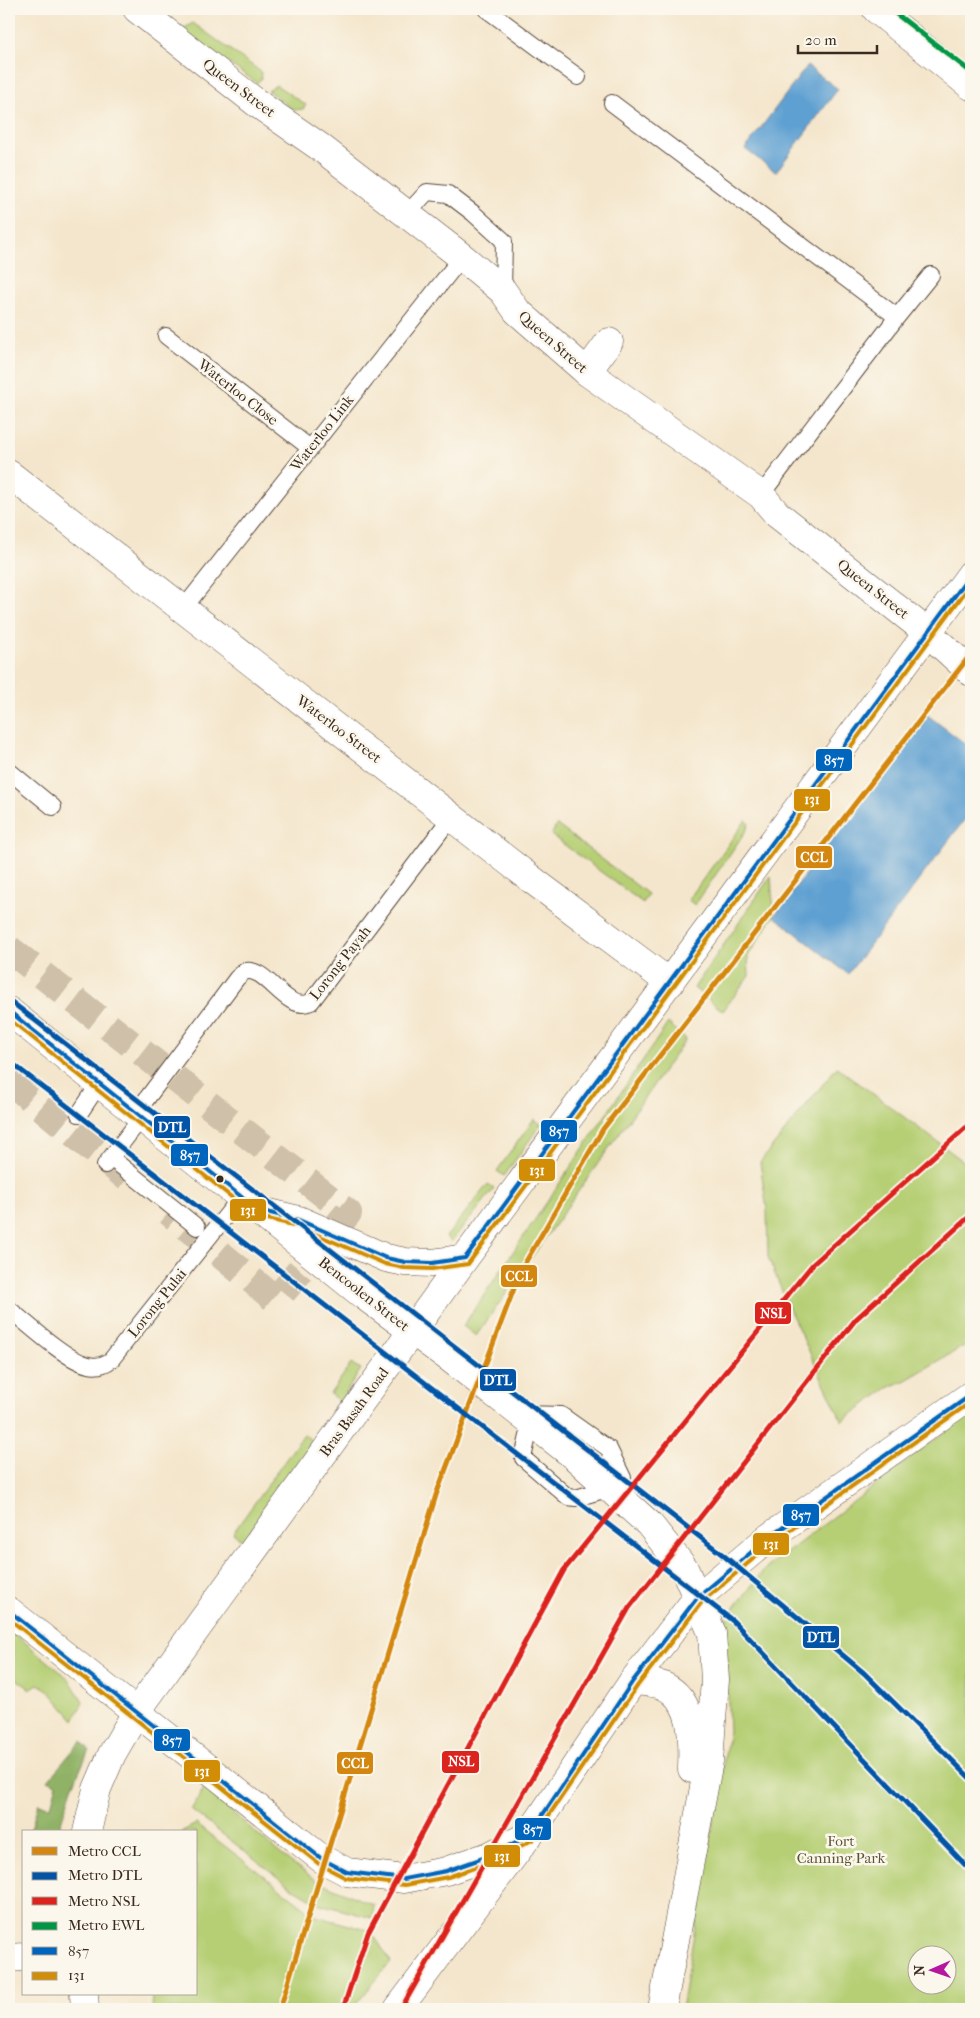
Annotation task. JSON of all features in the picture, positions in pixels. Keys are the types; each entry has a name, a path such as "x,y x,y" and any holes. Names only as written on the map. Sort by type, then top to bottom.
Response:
{"main road":[{"path":"876,9 971,86"},
{"name":"Queen Street","path":"153,13 248,96 320,147 462,257 503,291 516,311 587,372 761,495 777,514 927,632 971,672"},
{"path":"587,372 610,342"},
{"name":"Waterloo Street","path":"9,474 539,885 670,983"},
{"name":"Bras Basah Road","path":"88,1830 98,1789 112,1754 137,1712 465,1258 971,574"},
{"name":"Bencoolen Street","path":"9,1011 363,1295 526,1418 649,1524 684,1568 712,1633 714,1680 709,1761 692,1851"},
{"path":"250,1204 299,1220 386,1258 405,1262 432,1264 465,1258"},
{"path":"398,2009 529,1835 633,1681 697,1598 768,1538 971,1395"},
{"path":"9,1611 322,1859 347,1872 404,1879 446,1871 490,1856 529,1835"},
{"path":"633,1681 663,1686 678,1697 689,1717 693,1738 692,1851 662,2009"},
{"path":"9,1958 22,1957"},
{"path":"84,1996 86,2009"}],"lane":[{"path":"486,9 578,78"},
{"path":"612,103 897,316"},
{"path":"406,215 427,192 448,194 473,213 504,241 503,291"},
{"name":"Waterloo Link","path":"182,609 462,257"},
{"path":"761,495 897,316 931,276"},
{"name":"Waterloo Close","path":"166,336 310,448"},
{"path":"9,771 53,806"},
{"name":"Lorong Payah","path":"139,1115 237,978 245,971 251,970 255,972 294,1002 305,1005 311,1002 452,816"},
{"path":"79,1114 99,1084"},
{"path":"139,1115 107,1162 197,1227"},
{"name":"Lorong Pulai","path":"9,1310 57,1347 81,1362 89,1365 104,1365 111,1360 250,1204"}],"green space":[{"path":"193,23 261,72 262,78 257,83 181,30"},
{"path":"276,85 306,105 303,109 294,110 268,91"},
{"path":"746,820 749,823 747,829 695,905 688,900"},
{"path":"557,825 648,894 643,903 551,835"},
{"path":"771,876 774,916 748,956 749,976 723,1011 694,988"},
{"path":"668,1023 686,1039 476,1336 463,1326"},
{"path":"837,1067 971,1167 971,1342 906,1380 888,1388 842,1421 791,1313 768,1257 767,1210 760,1162"},
{"path":"534,1119 541,1124 504,1176 497,1171"},
{"path":"488,1184 494,1189 451,1242 446,1237"},
{"path":"351,1364 361,1369 340,1402 330,1394"},
{"name":"Fort Canning Park","path":"971,1412 971,2009 681,2009 729,1732 725,1620 764,1570"},
{"path":"304,1434 313,1442 243,1541 233,1533"},
{"path":"9,1629 69,1679 83,1702 74,1720 48,1690 38,1684 30,1689 9,1673"},
{"path":"81,1741 89,1750 72,1788 59,1830 31,1830 38,1804 51,1806 57,1784 48,1780"},
{"path":"204,1788 284,1857 317,1881 374,1905 372,1918 320,1904 290,1886 191,1810"},
{"path":"196,1824 316,1916 371,1931 391,1962 352,2009 153,2009 151,1996 198,1996 198,1830 185,1830"}],"water":[{"path":"807,66 838,89 776,172 745,149"},
{"path":"926,714 971,748 971,811 848,974 774,916"}],"tunnel":[{"path":"9,949 348,1213 276,1300 169,1212"},
{"path":"9,1080 130,1180"}],"metro line":[{"name":"EWL","path":"890,9 971,72"},
{"name":"CCL","path":"280,2009 436,1495 521,1270 603,1129 971,654"},
{"name":"DTL","path":"9,1000 723,1555 864,1673 971,1779"},
{"name":"DTL","path":"9,1061 733,1621 971,1871"},
{"name":"NSL","path":"343,2009 368,1933 564,1570 813,1264 971,1123"},
{"name":"NSL","path":"401,2009 629,1608 856,1319 971,1215"}],"transit line":[{"name":"857","path":"9,1011 258,1210 299,1220 386,1258 405,1262 432,1263 465,1258 971,574"},
{"name":"131","path":"9,1019 255,1216 297,1226 385,1264 404,1268 432,1269 468,1264 971,584"},
{"name":"857","path":"9,1611 322,1859 347,1872 404,1879 446,1871 489,1856 529,1835 633,1681 697,1598 768,1538 971,1395"},
{"name":"131","path":"9,1619 319,1864 346,1878 405,1885 448,1877 491,1862 532,1840 638,1685 702,1602 772,1543 971,1402"}]}
